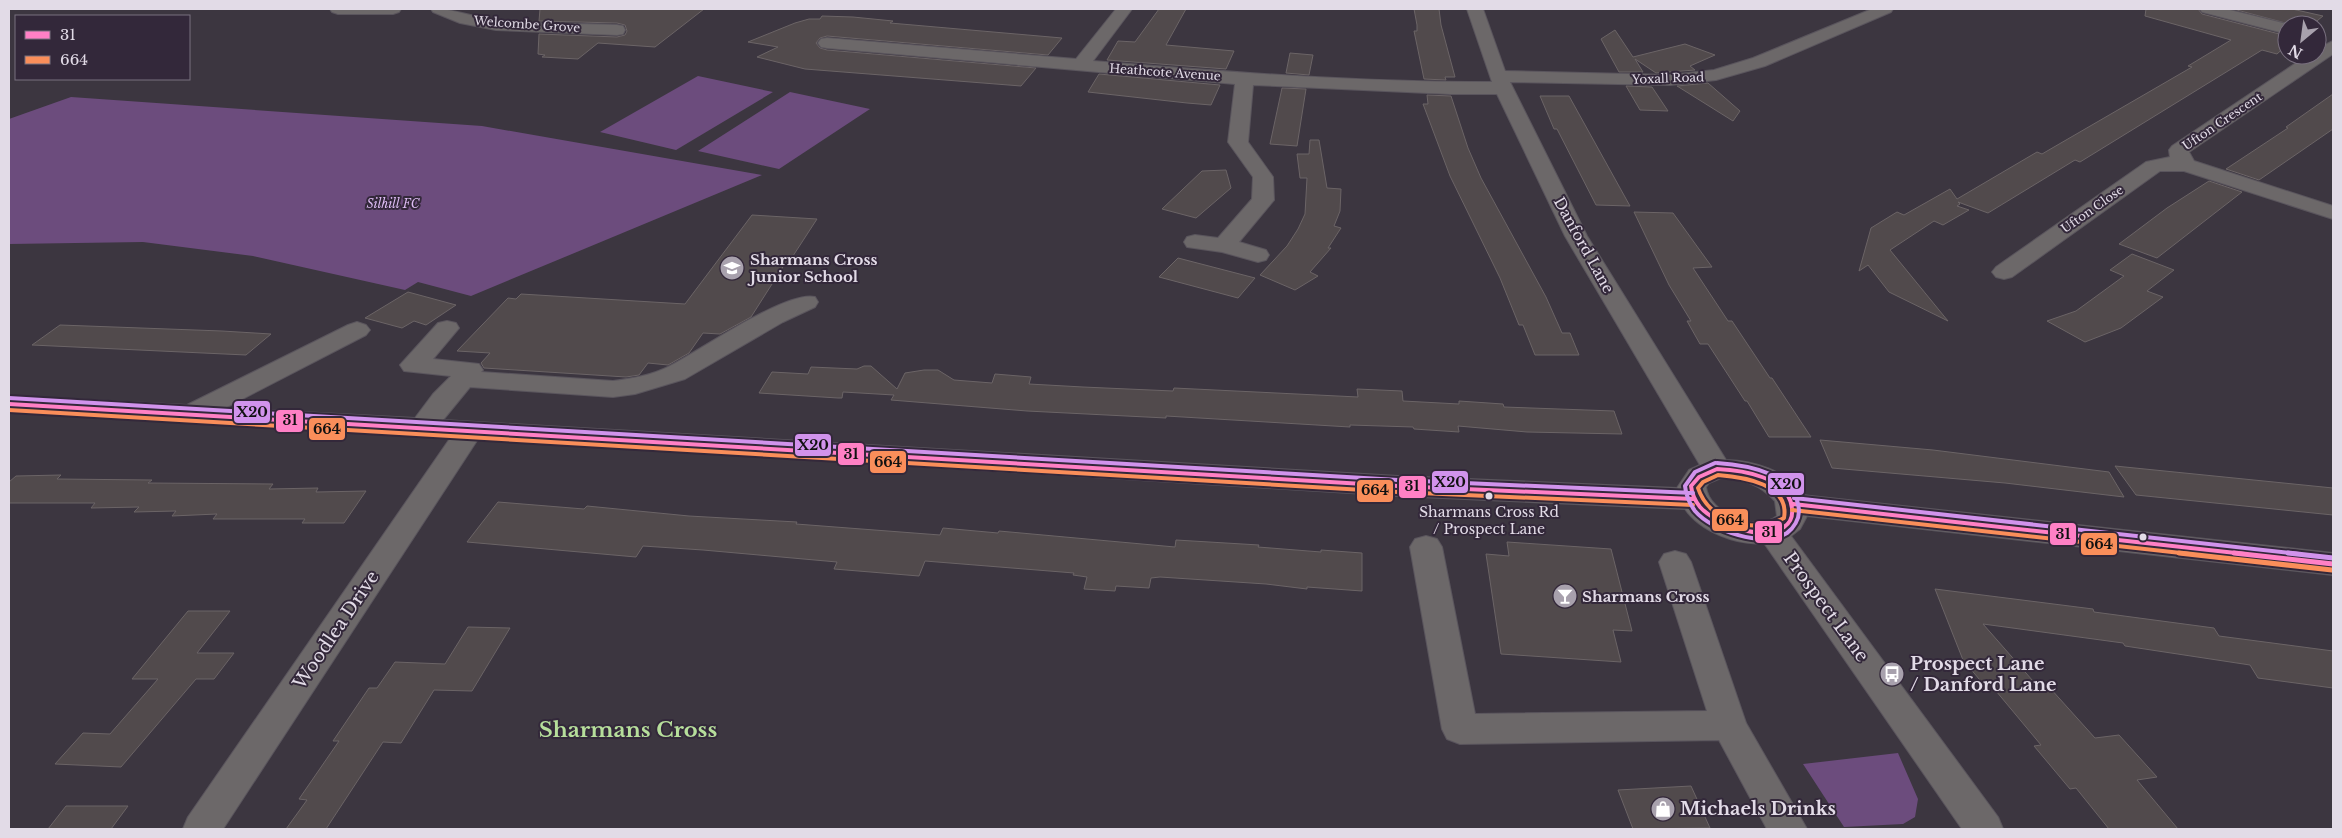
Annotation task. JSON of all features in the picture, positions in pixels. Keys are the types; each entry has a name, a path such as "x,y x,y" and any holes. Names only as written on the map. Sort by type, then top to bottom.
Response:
{"street":[{"path":"338,9 393,9"},
{"name":"Welcombe Grove","path":"439,9 466,20 496,25 617,30"},
{"path":"1080,66 1124,9"},
{"name":"Danford Lane","path":"1475,9 1501,82 1576,236 1717,469"},
{"name":"Yoxall Road","path":"1501,82 1670,80 1716,76 1758,62 1885,9"},
{"path":"2208,9 2277,26"},
{"name":"Heathcote Avenue","path":"828,43 1246,79 1450,88 1501,82"},
{"name":"Ufton Crescent","path":"2333,46 2179,150 2180,158 2187,165 2333,213"},
{"path":"1224,245 1263,200 1263,177 1238,142 1246,79"},
{"name":"Ufton Close","path":"2004,272 2153,166 2166,163 2187,165"},
{"path":"1195,242 1224,245 1258,255"},
{"path":"463,379 612,390 635,386 676,373 774,317 806,302"},
{"path":"423,426 470,370 414,365 447,328"},
{"path":"192,414 357,330"},
{"path":"9,404 423,426 1398,486 1693,500"},
{"name":"Woodlea Drive","path":"202,829 469,430"},
{"path":"1717,469 1734,469 1768,480 1782,489 1793,504 1794,515 1791,522 1781,530 1755,533 1726,526 1710,518 1693,500 1690,488 1694,479 1704,472 1717,469"},
{"path":"1793,504 2333,564"},
{"name":"Prospect Lane","path":"1772,532 1984,829"},
{"path":"1426,547 1460,729 1729,725"},
{"path":"1675,562 1729,725 1776,811 1788,829"}],"green space":[{"path":"698,76 773,92 676,150 600,132"},
{"path":"790,92 870,109 779,169 698,151"},
{"name":"Silhill FC","path":"71,97 482,126 762,175 471,296 418,282 405,290 253,256 143,242 9,244 9,119"},
{"path":"1898,753 1918,799 1915,817 1903,824 1844,827 1803,764"}],"building":[{"path":"540,9 704,9 655,47 598,43 578,59 542,57 545,55 538,54 539,34 617,37 625,35 627,31 625,25 617,23 539,21"},
{"path":"1159,9 1186,9 1166,45 1234,51 1226,69 1107,60 1118,41 1135,42"},
{"path":"1414,9 1439,9 1441,25 1455,77 1445,77 1446,80 1424,79 1414,31 1417,31 1417,25"},
{"path":"2146,9 2198,9 2202,14 2277,33 2277,54 2262,50 2080,162 2075,160 1988,213 1958,202 1960,204 1957,206 1969,210 1943,225 1934,221 1890,250 1948,321 1889,292 1868,265 1859,271 1871,228 1897,212 1904,215 1950,189 1957,199 2037,152 2042,154 2192,67 2188,66 2231,40 2145,16"},
{"path":"2233,9 2292,9 2319,15 2277,15 2277,21"},
{"path":"822,16 853,17 893,21 890,23 1062,38 1048,55 827,36 820,38 816,43 820,48 827,50 1036,68 1021,86 805,69 757,57 778,47 748,42 795,23 809,19 820,19"},
{"path":"1615,30 1633,57 1685,44 1715,55 1690,66 1695,70 1656,73 1635,59 1643,72 1619,72 1601,39"},
{"path":"1290,53 1313,55 1309,75 1286,73"},
{"path":"1099,74 1220,85 1211,105 1088,92"},
{"path":"1708,83 1740,111 1733,121 1677,86"},
{"path":"1626,86 1652,87 1668,111 1640,110"},
{"path":"1282,88 1306,89 1297,146 1270,144"},
{"path":"2333,94 2333,129 2259,180 2226,169 2288,128 2286,127"},
{"path":"1427,95 1451,96 1468,148 1481,178 1546,297 1562,333 1570,333 1579,355 1535,355 1523,325 1519,325 1500,278 1450,176 1423,104 1428,104"},
{"path":"1540,96 1569,96 1630,206 1596,205 1557,129 1554,129"},
{"path":"1310,140 1319,140 1327,188 1341,189 1340,211 1334,226 1341,228 1328,248 1331,248 1310,272 1318,276 1295,290 1260,275 1287,246 1305,214 1307,178 1300,178 1297,154 1309,154"},
{"path":"1226,170 1231,188 1196,218 1162,209 1202,171"},
{"path":"2209,181 2242,192 2157,258 2119,244 2167,208"},
{"path":"1634,212 1673,213 1712,267 1693,268 1728,321 1732,321 1770,378 1772,378 1811,437 1769,437 1708,344 1700,344 1687,321 1691,321 1669,285"},
{"path":"752,215 817,219 791,259 788,259 751,317 720,334 703,333 689,353 668,365 648,363 639,375 626,377 484,368 481,363 490,353 457,351 508,298 516,299 521,294 685,304"},
{"path":"2132,254 2174,270 2147,291 2163,297 2121,328 2085,342 2047,321 2076,311 2124,276 2110,270"},
{"path":"1178,258 1255,278 1238,298 1159,277"},
{"path":"408,292 456,305 426,325 414,321 402,328 365,318"},
{"path":"60,325 271,334 246,355 32,345"},
{"path":"871,366 897,389 905,373 938,370 954,380 992,383 995,374 1031,377 1029,384 1173,391 1174,388 1358,397 1357,389 1402,391 1403,401 1459,404 1459,401 1503,404 1504,407 1614,411 1622,434 1527,432 1458,426 1459,432 1414,429 1413,427 1350,425 1350,427 1166,416 1166,418 1027,411 891,400 894,395 843,392 842,398 759,393 772,372 808,374 811,367 857,369"},
{"path":"1820,440 1933,450 2109,472 2124,497 2005,483 1832,468"},
{"path":"2115,466 2333,488 2333,515 2136,495"},
{"path":"61,475 57,479 152,480 148,483 273,484 269,489 318,488 316,492 366,491 344,523 302,523 305,519 213,519 217,514 172,516 176,511 134,512 139,507 91,508 95,503 9,503 9,482 16,476"},
{"path":"498,502 584,509 587,506 689,516 797,522 796,524 940,535 943,528 998,533 999,531 1175,547 1176,540 1259,545 1258,547 1321,552 1321,550 1362,553 1362,591 1307,587 1307,589 1266,584 1160,577 1151,578 1149,588 1116,586 1115,591 1084,589 1087,577 1073,575 1074,573 925,561 919,576 834,569 837,562 703,550 643,546 636,557 467,542"},
{"name":"Sharmans Cross","path":"1507,542 1611,549 1632,631 1613,630 1621,662 1501,654 1486,554 1509,556"},
{"path":"1935,589 2093,609 2094,612 2214,628 2219,636 2333,651 2333,688 2258,678 2250,665 2125,646 2123,643 1983,624 2040,689 2050,688 2095,738 2119,735 2157,777 2137,780 2178,829 2109,829 2076,788 2070,789 2034,746 2041,745 1991,685 1985,686 1963,660"},
{"path":"188,611 230,611 197,653 234,653 214,679 196,679 121,767 55,764 83,733 110,734 158,679 132,679"},
{"path":"468,627 510,628 472,691 434,690 401,743 383,742 326,829 286,829 307,800 299,799 339,741 333,741 369,688 377,688 395,662 445,664"},
{"name":"Michaels Drinks","path":"1691,786 1710,828 1633,829 1618,790"},
{"path":"66,806 128,806 111,829 48,829"}],"transit line":[{"name":"X20","path":"9,398 1398,480 1693,493"},
{"name":"31","path":"9,404 1398,486 1693,499"},
{"name":"664","path":"9,410 1398,492 1693,505"},
{"name":"X20","path":"1715,463 1695,472 1685,486 1690,505 1703,519 1724,530 1749,537 1775,537 1786,534 1795,526 1799,515 1798,502 1793,490 1783,481 1756,469 1717,463"},
{"name":"31","path":"1717,469 1752,474 1777,485 1786,492 1792,502 1793,513 1789,523 1782,529 1772,532 1748,531 1726,525 1708,515 1694,498 1691,486 1699,477 1717,469"},
{"name":"664","path":"1718,475 1751,481 1775,491 1782,498 1786,507 1784,518 1762,526 1734,522 1721,516 1702,499 1698,488 1703,482 1718,475"},
{"name":"X20","path":"1794,498 2333,558"},
{"name":"31","path":"1793,504 2333,564"},
{"name":"664","path":"1792,510 2332,570"}],"place":[{"name":"Sharmans Cross Junior School","path":"732,268"},
{"name":"Sharmans Cross Rd / Prospect Lane","path":"1489,496"},
{"name":"Sharmans Cross","path":"1565,596"},
{"name":"Prospect Lane / Danford Lane","path":"1892,674"},
{"name":"Michaels Drinks","path":"1663,809"}],"district":[{"name":"Sharmans Cross","path":"628,730"}]}
